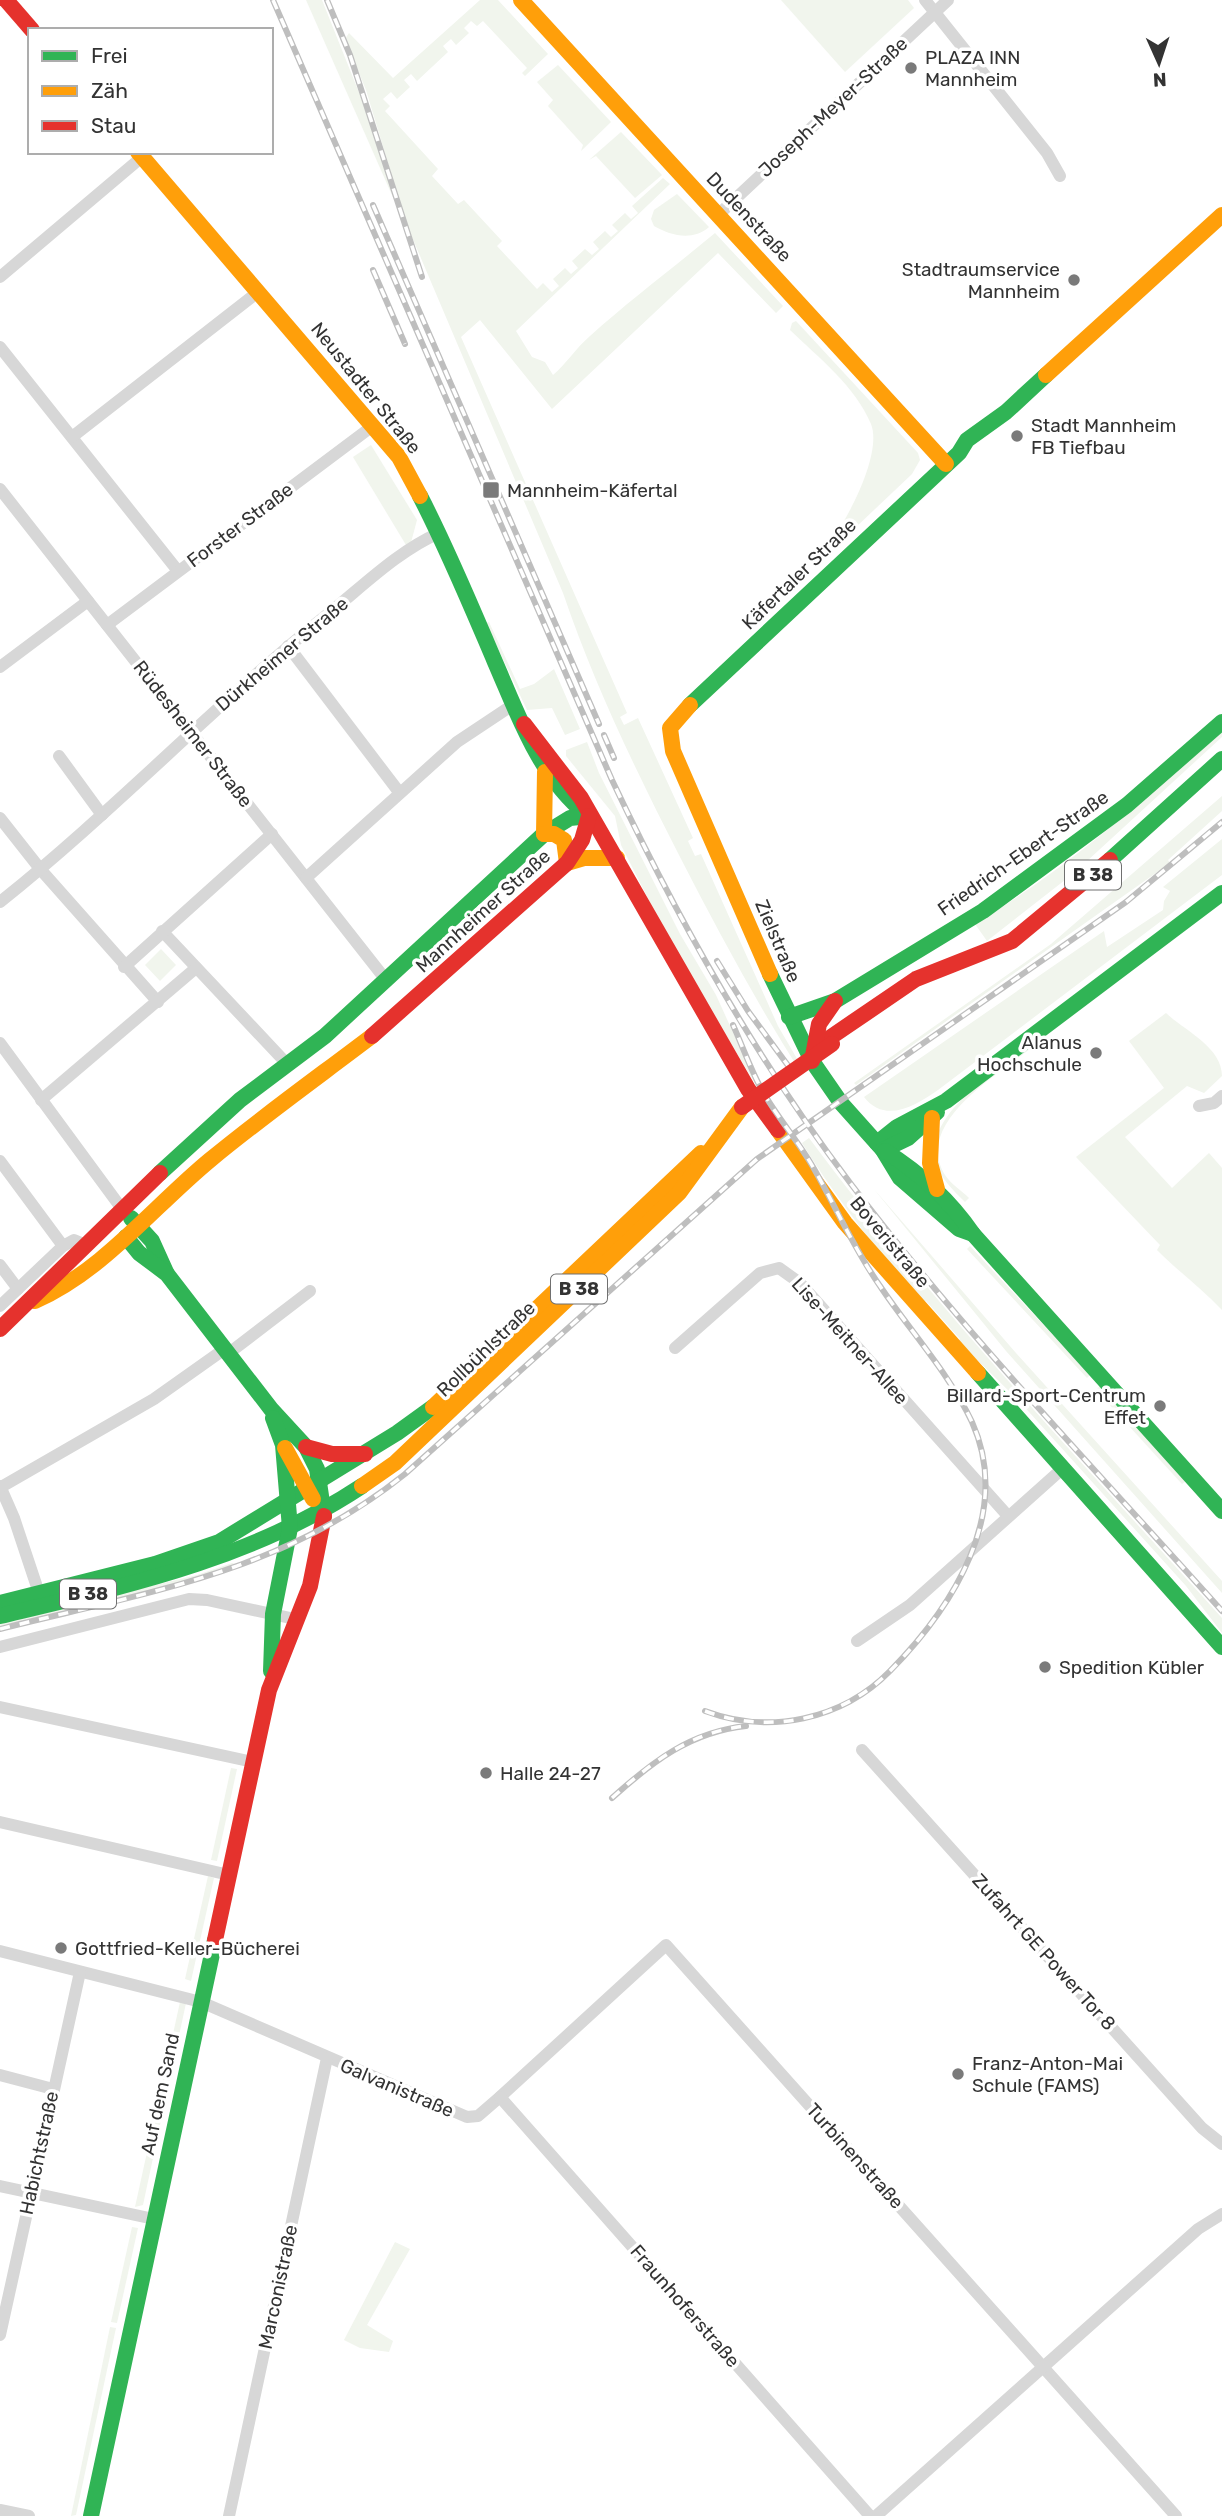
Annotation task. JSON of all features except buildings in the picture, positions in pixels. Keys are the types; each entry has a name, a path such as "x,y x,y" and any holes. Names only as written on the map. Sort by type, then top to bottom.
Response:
{"main road":[{"path":"6,0 30,28"},
{"name":"Dudenstraße","path":"521,0 946,464"},
{"name":"Neustadter Straße","path":"140,155 399,457 439,533 524,724 577,792 589,816"},
{"name":"Käfertaler Straße","path":"670,728 677,718 946,464 959,453 974,447 993,430 1006,412 1222,215"},
{"name":"Friedrich-Ebert-Straße","path":"791,1022 835,1001 983,911 1127,805 1222,722"},
{"name":"Neustadter Straße","path":"524,724 527,737 545,772 567,799 589,816"},
{"name":"Zielstraße","path":"670,728 673,751 791,1022 812,1061 841,1103 880,1147 900,1178 959,1229 973,1234"},
{"name":"B 38","path":"741,1105 916,979 1012,942 1085,883 1222,759"},
{"path":"545,772 544,834 554,834 563,839 567,863 584,858 617,858"},
{"name":"B 38","path":"830,1042 932,979 1042,933 1222,775"},
{"name":"Mannheimer Straße","path":"0,1329 122,1209 240,1100 325,1036 544,834 570,818 589,816 582,840 567,863 394,1019 201,1168 92,1266 62,1289 28,1304"},
{"name":"Boveristraße","path":"589,816 617,858 724,1050 817,1185 908,1297 1222,1647"},
{"path":"880,1147 897,1127 946,1101 1222,892"},
{"name":"Friedrich-Ebert-Straße","path":"812,1061 819,1024 835,1001"},
{"path":"791,1022 819,1024"},
{"path":"281,1106 271,1099 282,1069"},
{"path":"240,1100 253,1105 257,1124"},
{"path":"880,1147 897,1146 932,1118 946,1101"},
{"name":"Rollbühlstraße","path":"0,1603 37,1588 189,1554 219,1542 314,1486 428,1412 701,1154 723,1117 741,1105"},
{"name":"Rollbühlstraße","path":"325,1510 395,1463 694,1177 717,1136 741,1105"},
{"path":"932,1118 929,1151 931,1175 938,1191"},
{"name":"Zielstraße","path":"880,1147 912,1167 961,1215 973,1234 1222,1511"},
{"path":"122,1209 152,1241 167,1274 271,1409 306,1447 314,1486"},
{"path":"122,1209 126,1237 139,1253 167,1274"},
{"path":"86,1245 92,1266"},
{"path":"271,1409 283,1445 314,1486"},
{"name":"Auf dem Sand","path":"271,1681 273,1614 290,1528 283,1445"},
{"path":"306,1447 332,1454 365,1454"},
{"name":"Auf dem Sand","path":"91,2516 271,1681 310,1586 325,1510 314,1486"},
{"name":"B 38","path":"0,1616 146,1580 250,1546 325,1510"},
{"path":"250,1546 283,1558"}],"street":[{"path":"925,0 1047,152 1060,177"},
{"name":"Joseph-Meyer-Straße","path":"718,215 948,0"},
{"path":"0,277 140,155"},
{"path":"72,437 258,292"},
{"path":"0,348 178,571"},
{"name":"Forster Straße","path":"107,625 374,425"},
{"name":"Rüdesheimer Straße","path":"0,489 386,980"},
{"name":"Dürkheimer Straße","path":"0,902 41,870 288,646 380,572 439,533"},
{"path":"0,667 88,601"},
{"path":"288,646 399,792"},
{"path":"306,878 457,742 514,705"},
{"path":"59,756 102,815"},
{"path":"0,818 124,967 158,1002"},
{"path":"124,967 272,834"},
{"path":"162,932 282,1069"},
{"path":"41,1100 196,968"},
{"path":"0,1043 122,1209"},
{"path":"1199,1106 1214,1103 1222,1096"},
{"path":"0,1161 63,1246"},
{"path":"0,1306 63,1246 74,1240 86,1245"},
{"path":"0,1265 18,1289"},
{"name":"Lise-Meitner-Allee","path":"675,1348 760,1273 779,1268 800,1283 1008,1516"},
{"path":"37,1588 0,1486 154,1399 310,1291"},
{"path":"857,1641 910,1605 1062,1469"},
{"path":"0,1647 189,1599 295,1619"},
{"path":"0,1707 253,1762"},
{"name":"Zufahrt GE Power Tor 8","path":"865,1754 1202,2127 1222,2144"},
{"path":"0,1822 229,1875"},
{"name":"Galvanistraße","path":"0,1951 201,2002 327,2059 467,2117 478,2116 500,2097 666,1945"},
{"name":"Turbinenstraße","path":"666,1945 1177,2516"},
{"name":"Habichtstraße","path":"0,2335 80,1972"},
{"name":"Marconistraße","path":"229,2516 327,2059"},
{"path":"0,2075 53,2089"},
{"name":"Fraunhoferstraße","path":"500,2097 870,2516"},
{"path":"0,2186 154,2219"},
{"path":"876,2516 1198,2229 1222,2214"},
{"path":"0,2510 29,2516"}],"shaded area":[{"path":"306,0 322,0 362,100 395,202"},
{"path":"480,0 498,0 548,54 525,76 522,73 527,68 483,21 477,26 471,21 464,28 469,33 456,45 451,39 443,46 448,52 417,81 411,74 404,80 410,87 397,99 391,92 383,99 390,106 385,111 438,169 432,176 458,204 464,200 502,241 497,246 537,289 543,283 552,292 559,286 553,279 565,268 571,274 578,268 572,261 585,249 592,255 599,249 593,242 605,231 611,237 618,231 612,225 625,213 631,219 638,213 632,206 663,178 670,184 516,331 532,357 545,362 553,375 605,323 715,233 783,306 776,313 718,253 552,409 480,320 461,337 627,713 620,717 624,725 638,718 693,838 688,841 695,856 701,854 778,1026 803,1069 800,1071 752,992 708,911 602,694 563,593 406,223 366,90 345,39 349,33 393,78"},
{"path":"781,0 908,0 914,8 845,72"},
{"path":"558,65 611,122 581,151 583,145 548,106 553,100 537,82"},
{"path":"621,132 662,175 635,198 596,156 589,160"},
{"path":"677,194 709,227 696,234 682,236 654,226 651,219 654,210"},
{"path":"796,321 918,453 920,460 912,474 818,563 816,561 826,550 857,496 871,456 873,438 871,424 856,398 835,373 790,330 792,323"},
{"path":"371,445 417,520 409,550 353,457"},
{"path":"489,622 520,689 534,684 554,669 580,729 565,735 552,708 527,710 486,623"},
{"path":"1222,730 1222,737 1074,873 987,941 975,924 1073,857"},
{"path":"587,742 599,773 680,934 716,995 760,1092 669,940 621,845 615,816 566,756 566,750"},
{"path":"1222,796 1222,811 1168,860 1170,863 856,1085 854,1083 1051,944"},
{"path":"1222,839 1222,875 938,1090 920,1102 891,1111 881,1110 864,1097 1104,931 1107,947 1163,910 1164,901 1170,891 1163,887"},
{"path":"161,949 176,965 160,981 145,965"},
{"path":"1166,1013 1209,1048 1216,1056 1222,1076 1204,1093 1187,1086 1125,1137 1172,1188 1209,1153 1222,1168 1222,1310 1157,1250 1160,1245 1076,1157 1164,1088 1129,1041"},
{"path":"1029,1045 1031,1048 963,1102 949,1119 940,1137 938,1156 945,1175 969,1198 965,1202 944,1179 936,1163 935,1145 941,1128 951,1111 966,1096"},
{"path":"809,1138 857,1201 958,1323 1222,1618 1222,1633 1186,1586 1020,1402 958,1341 960,1339 926,1301 923,1303 890,1265 844,1206 802,1143"},
{"path":"873,1188 1016,1353 1222,1581 1222,1593 1006,1351"},
{"path":"970,1246 1090,1375 1087,1378 967,1249"},
{"path":"1100,1386 1186,1481 1182,1484 1096,1390"},
{"path":"232,1563 238,1565 204,1577 0,1627 0,1622 197,1575"},
{"path":"231,1768 237,1769 217,1861 211,1860"},
{"path":"208,1876 214,1878 191,1981 185,1979"},
{"path":"180,2002 186,2003 143,2205 135,2207"},
{"path":"132,2227 138,2228 117,2323 111,2322"},
{"path":"395,2242 410,2249 367,2325 393,2341 389,2352 360,2348 344,2340"},
{"path":"110,2327 116,2328 76,2515 71,2516"}],"railway":[{"path":"273,0 612,780 664,885 751,1039 816,1137 939,1294 1222,1611"},
{"path":"327,0 350,55 422,277"},
{"path":"373,205 599,724"},
{"path":"373,270 405,344"},
{"path":"604,735 614,758"},
{"path":"0,1629 161,1590 212,1574 311,1534 359,1507 405,1474 757,1159 1126,902 1222,822"},
{"path":"717,961 748,1011 795,1075"},
{"path":"705,1711 754,1722 779,1722 827,1712 871,1688 913,1646 954,1588 970,1557 981,1524 985,1490 983,1456 963,1404 871,1272 813,1167 763,1092 733,1025"},
{"path":"612,1798 642,1772 673,1751 707,1735 746,1726"}],"traffic: fast":[{"path":"690,705 959,453 967,440 1006,412 1046,375"},
{"path":"420,496 450,557 532,744 556,782 587,815"},
{"path":"789,1017 835,1001 983,911 1127,805 1222,722"},
{"path":"1110,860 1222,759"},
{"path":"160,1173 240,1100 325,1036 544,834 570,818 589,816"},
{"path":"877,1143 897,1127 946,1101 1222,893"},
{"path":"770,974 812,1061 841,1103 883,1150 900,1178 959,1229 973,1234"},
{"path":"883,1150 908,1138 937,1112"},
{"path":"885,1151 910,1168 944,1198 973,1234 1222,1511"},
{"path":"131,1218 152,1241 166,1272"},
{"path":"126,1237 139,1253 167,1274 271,1409 306,1447 317,1469 324,1516"},
{"path":"978,1373 1222,1647"},
{"path":"0,1603 155,1564 219,1542 397,1433 433,1407"},
{"path":"271,1671 273,1614 290,1528 283,1445 273,1418"},
{"path":"0,1616 141,1581 232,1551 277,1533 362,1486"},
{"path":"91,2516 215,1940"}],"traffic: slow":[{"path":"521,0 946,464"},
{"path":"140,154 399,457 420,496"},
{"path":"1046,375 1222,215"},
{"path":"690,705 670,728 673,751 770,974"},
{"path":"544,834 545,772"},
{"path":"544,834 554,834 564,840 567,863"},
{"path":"567,863 584,858 617,858"},
{"path":"35,1301 60,1288 105,1256 210,1160 372,1036"},
{"path":"362,1486 395,1463 679,1193 742,1107"},
{"path":"932,1118 930,1163 937,1189"},
{"path":"778,1130 845,1223 978,1373"},
{"path":"433,1407 701,1153"},
{"path":"285,1448 313,1499"}],"traffic: jam":[{"path":"6,0 30,28"},
{"path":"524,724 581,798 748,1089 778,1130"},
{"path":"372,1036 567,863 582,840 589,816"},
{"path":"828,1039 916,979 1012,941 1110,860"},
{"path":"812,1061 819,1024 835,1001"},
{"path":"742,1107 832,1044"},
{"path":"0,1329 160,1173"},
{"path":"306,1447 332,1454 365,1454"},
{"path":"215,1940 269,1690 310,1586 324,1516"}],"place":[{"name":"PLAZA INN Mannheim","path":"911,68"},
{"name":"Stadtraumservice Mannheim","path":"1074,280"},
{"name":"Stadt Mannheim FB Tiefbau","path":"1017,436"},
{"name":"Mannheim-Käfertal","path":"491,490"},
{"name":"Alanus Hochschule","path":"1096,1053"},
{"name":"Billard-Sport-Centrum Effet","path":"1160,1406"},
{"name":"Spedition Kübler","path":"1045,1667"},
{"name":"Halle 24-27","path":"486,1773"},
{"name":"Gottfried-Keller-Bücherei","path":"61,1948"},
{"name":"Franz-Anton-Mai Schule (FAMS)","path":"958,2074"}]}
